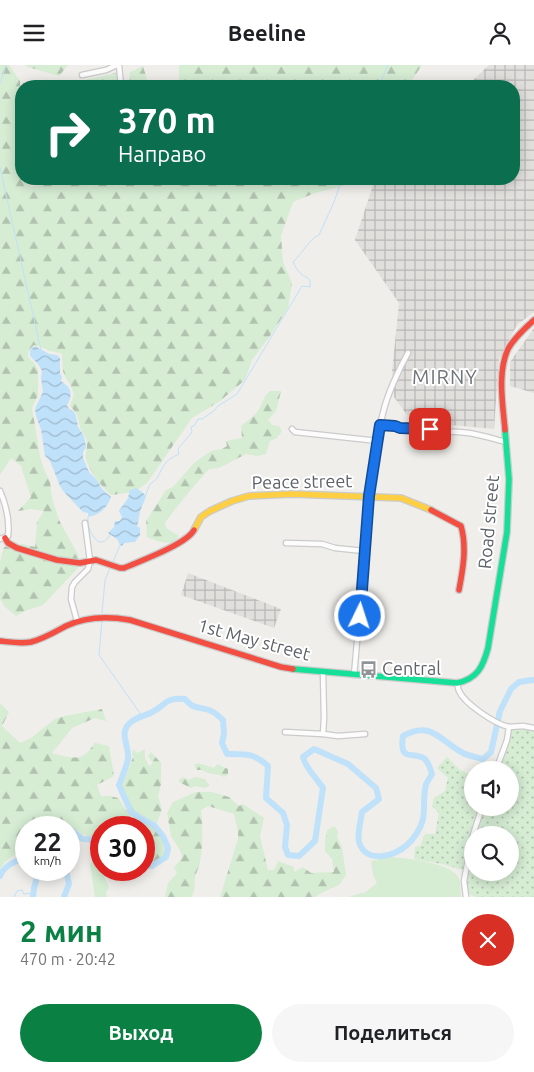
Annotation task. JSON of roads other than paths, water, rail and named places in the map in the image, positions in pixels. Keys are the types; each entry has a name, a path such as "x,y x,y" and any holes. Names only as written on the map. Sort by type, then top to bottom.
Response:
{"street":[{"path":"82,75 106,70 118,65 120,80"},
{"name":"Road street","path":"457,683 469,680 480,670 488,648 507,532 509,496 502,392 503,364 509,348 534,320"},
{"path":"354,675 369,496 380,425 394,381 408,353"},
{"path":"380,425 430,429"},
{"path":"292,429 294,432 378,441"},
{"path":"446,432 458,431 506,442"},
{"path":"0,491 5,502 10,525 8,536 2,539"},
{"name":"Peace street","path":"2,539 17,548 57,560 80,563 96,560 124,568 178,543 192,534 205,514 217,507 249,496 292,494 401,497 459,524 462,528 464,534 463,567 458,590"},
{"path":"77,621 71,599 72,587 88,569 90,561 85,523"},
{"path":"286,543 322,543 336,548 364,551"},
{"name":"1st May street","path":"0,641 12,643 31,641 77,621 97,617 114,617 130,620 281,667 303,671 457,683"},
{"path":"323,672 323,734"},
{"path":"457,683 459,691 465,699 491,718 507,727 523,726 534,728"},
{"path":"500,761 508,741 507,727"},
{"path":"285,731 338,736 365,734"},
{"path":"464,881 467,896"}],"water":[{"path":"35,346 60,358 61,381 67,386 71,394 67,405 74,412 78,427 84,436 86,447 83,452 83,458 89,472 111,497 96,515 88,517 88,513 83,512 64,492 50,461 45,456 41,429 35,409 43,392 42,371 30,356 30,350"},
{"path":"136,488 145,495 137,526 140,528 140,535 135,542 124,543 122,546 117,539 108,533 114,527 115,521 120,521 122,517 119,511 128,498 130,490"}],"waterway":[{"path":"0,83 6,65"},
{"path":"382,80 388,65"},
{"path":"0,168 41,350"},
{"path":"145,497 150,484 158,477 166,462 179,454 178,449 192,432 191,427 195,425 198,419 202,419 237,394 302,286 310,287 309,280 300,273 293,262 312,239 319,235 340,185"},
{"path":"88,517 90,531 99,542 103,542 110,535"},
{"path":"113,562 120,545"},
{"path":"102,613 105,580 110,568"},
{"path":"102,620 99,655 142,716"},
{"path":"137,816 131,812 119,785 128,759 125,731 133,721 151,713 168,701 185,699 194,706 215,713 223,720 224,734 222,743 227,754 249,755 268,766 266,798 283,813 287,825 285,847 288,855 299,856 315,841 323,788 303,757 314,749 348,764 376,788 379,799 362,812 359,842 368,854 374,856 388,855 410,843 421,826 426,784 432,774 425,759 405,753 402,745 403,736 421,730 429,731 463,753 483,759 491,752 500,711 511,689 519,682 534,680"},
{"path":"155,826 163,836 168,848 166,857 155,864"},
{"path":"80,837 90,839"},
{"path":"0,876 4,870 15,862"},
{"path":"33,897 36,881"},
{"path":"64,897 68,881"},
{"path":"14,897 17,891 22,890 24,894 34,893"}],"place":[{"name":"Central","path":"368,669"}],"district":[{"name":"MIRNY","path":"445,377"}]}
